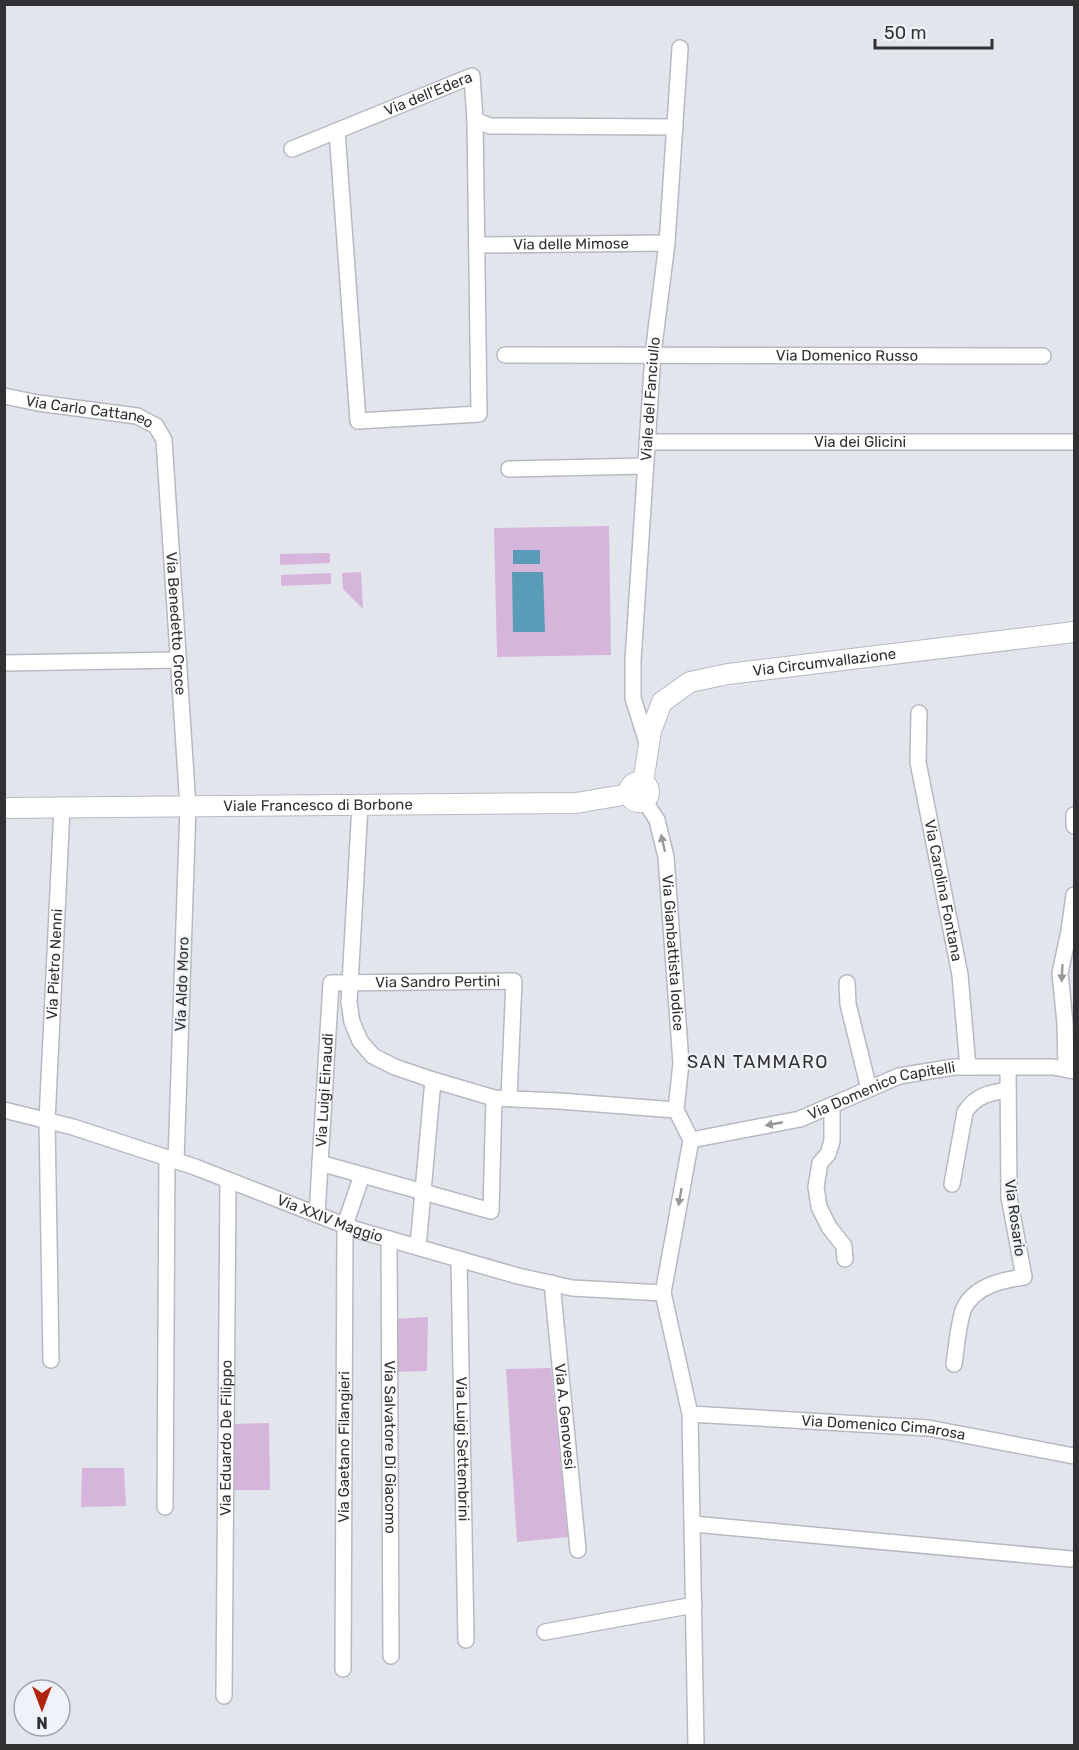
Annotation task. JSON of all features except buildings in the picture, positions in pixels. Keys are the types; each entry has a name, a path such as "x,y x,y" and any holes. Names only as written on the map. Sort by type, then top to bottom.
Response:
{"street":[{"name":"Viale del Fanciullo","path":"648,749 633,698 633,660 653,354 667,243 680,48"},
{"name":"Via dell'Edera","path":"292,149 472,76 475,120"},
{"path":"337,131 358,421 479,414 475,120 490,126 675,127"},
{"name":"Via delle Mimose","path":"477,245 667,243"},
{"name":"Via Domenico Russo","path":"505,355 1043,356"},
{"name":"Via Carlo Cattaneo","path":"4,396 38,403 137,416 156,426 164,441"},
{"name":"Via Benedetto Croce","path":"164,441 188,807"},
{"name":"Via dei Glicini","path":"647,441 1074,442"},
{"path":"509,469 645,466"},
{"name":"Via Circumvallazione","path":"639,792 651,730 662,702 690,682 728,674 1074,632"},
{"path":"4,663 178,660"},
{"name":"Via Carolina Fontana","path":"919,713 918,762 960,975 968,1067"},
{"name":"Viale Francesco di Borbone","path":"4,808 576,803 639,792"},
{"name":"Via Gianbattista Iodice","path":"639,792 657,820 666,857 681,1063 676,1110"},
{"path":"360,805 349,1002 352,1022 360,1041 373,1056 395,1067 433,1080 502,1098 676,1110 691,1140 663,1293 690,1414 696,1746"},
{"name":"Via Aldo Moro","path":"165,1507 172,1159 188,807"},
{"name":"Via Pietro Nenni","path":"51,1360 47,1121 62,808"},
{"path":"1074,815 1074,826"},
{"path":"1070,1070 1060,973 1074,895"},
{"name":"Via Sandro Pertini","path":"350,983 514,981 502,1098"},
{"name":"Via Luigi Einaudi","path":"317,1214 331,983 350,983"},
{"path":"846,983 848,1004 869,1089"},
{"name":"Via Domenico Capitelli","path":"691,1140 800,1119 899,1076 954,1067 1043,1067 1070,1070"},
{"name":"Via Rosario","path":"954,1364 963,1310 972,1295 990,1285 1024,1277 1009,1197 1008,1067"},
{"path":"418,1247 433,1080"},
{"path":"952,1184 965,1112 971,1101 989,1093 1008,1090"},
{"path":"320,1163 491,1211 502,1098"},
{"path":"832,1105 832,1141 828,1154 820,1163 816,1187 819,1207 829,1227 844,1246 844,1259"},
{"name":"Via XXIV Maggio","path":"4,1110 73,1126 172,1159 345,1225 518,1276 572,1288 663,1293"},
{"name":"Via Gaetano Filangieri","path":"343,1669 345,1225 362,1175"},
{"name":"Via Eduardo De Filippo","path":"224,1696 228,1180"},
{"name":"Via Salvatore Di Giacomo","path":"389,1239 390,1656"},
{"name":"Via Luigi Settembrini","path":"459,1259 466,1640"},
{"name":"Via A. Genovesi","path":"552,1283 578,1550"},
{"name":"Via Domenico Cimarosa","path":"690,1414 927,1428 1074,1456"},
{"path":"693,1524 1071,1559"},
{"path":"545,1632 694,1605"}],"shaded area":[{"path":"609,526 611,655 497,657 494,528"},
{"path":"330,553 330,563 280,565 280,554"},
{"path":"361,572 363,609 343,589 342,573"},
{"path":"331,573 331,584 281,586 281,575"},
{"path":"428,1317 427,1371 394,1372 393,1319"},
{"path":"551,1368 568,1537 517,1542 506,1369"},
{"path":"269,1423 270,1490 233,1490 233,1424"},
{"path":"82,1468 124,1468 126,1506 81,1507"}],"water":[{"path":"513,550 540,550 540,564 513,564"},
{"path":"512,572 543,572 545,632 513,632"}],"district":[{"name":"SAN TAMMARO","path":"758,1062"}]}
